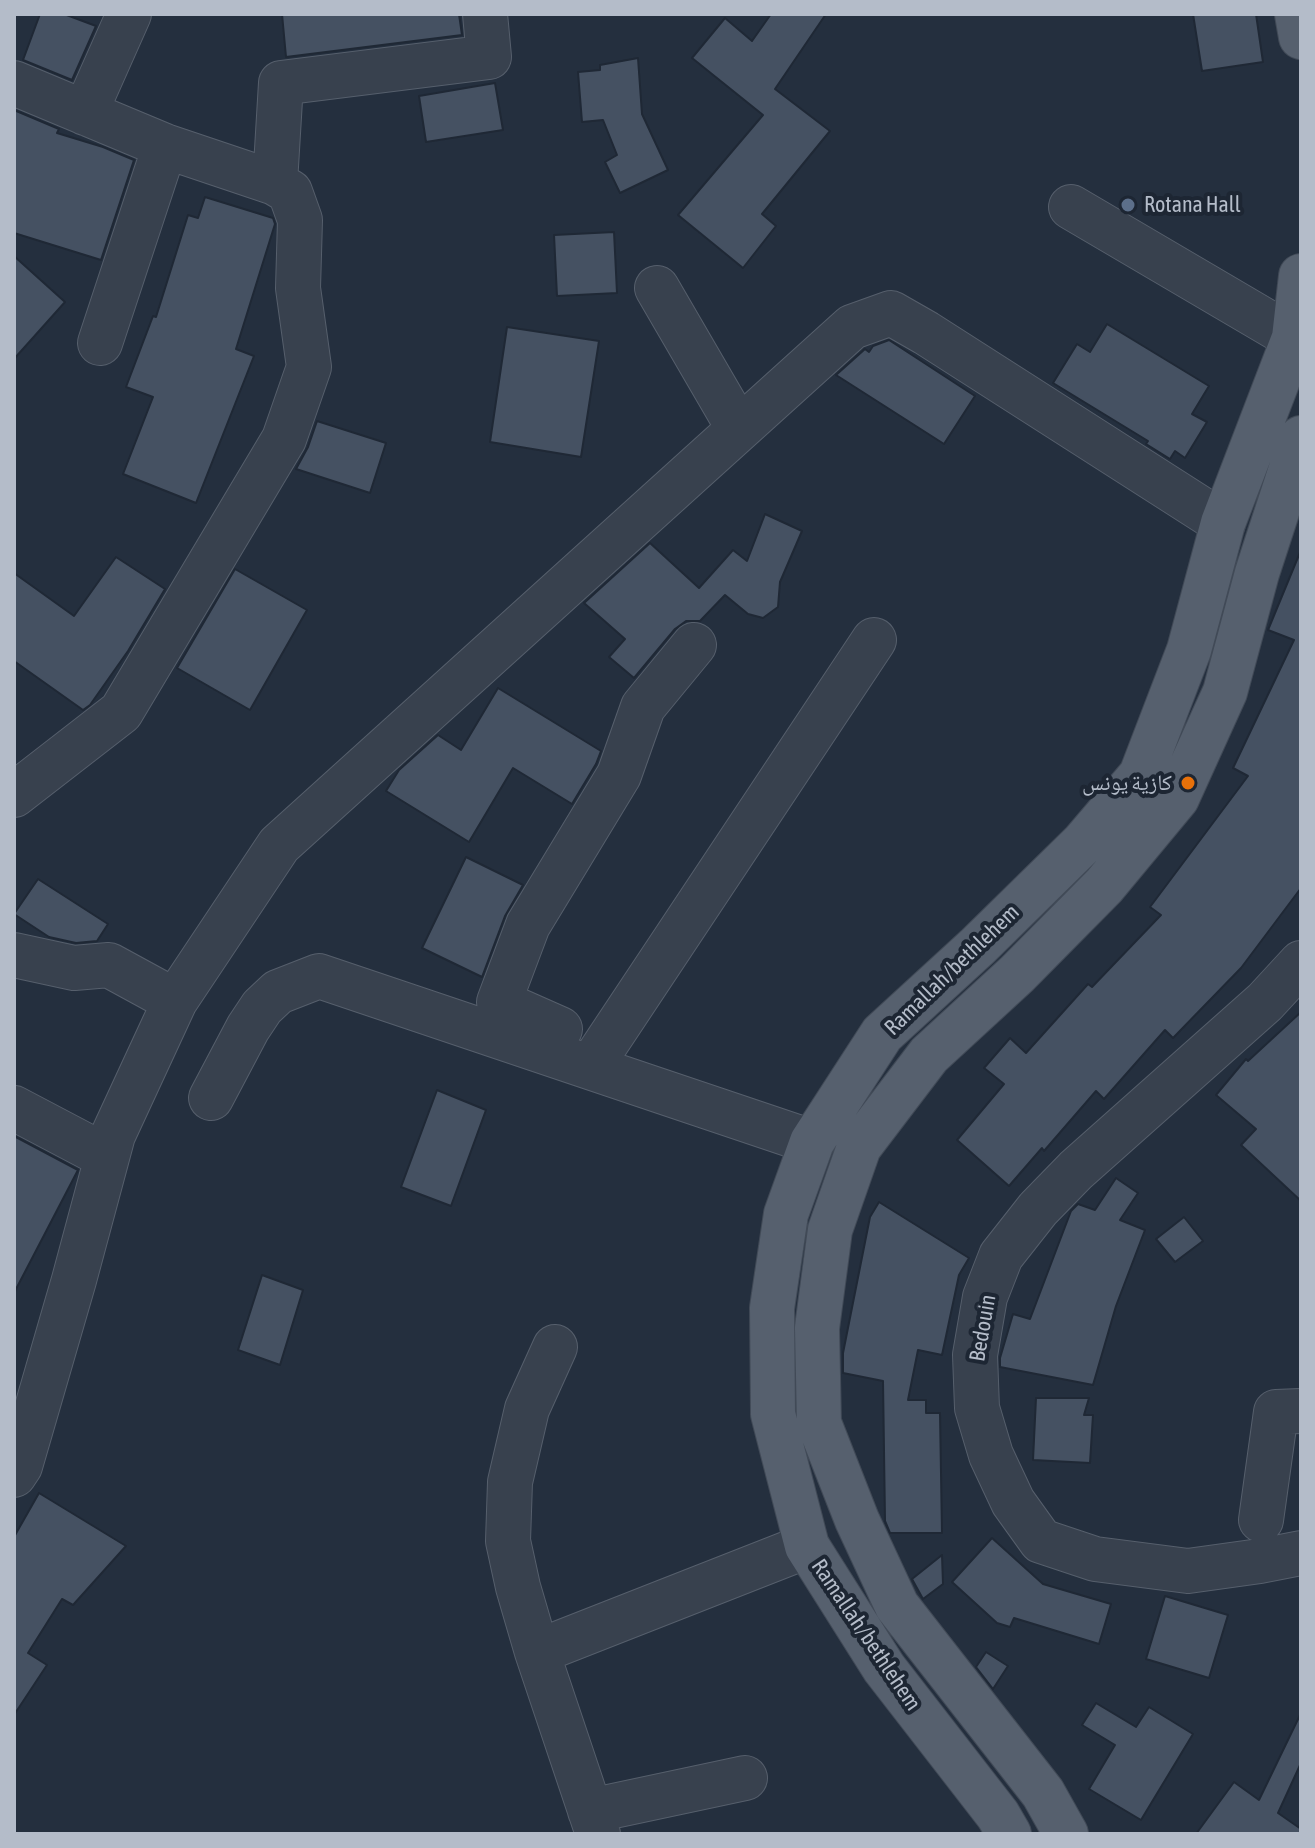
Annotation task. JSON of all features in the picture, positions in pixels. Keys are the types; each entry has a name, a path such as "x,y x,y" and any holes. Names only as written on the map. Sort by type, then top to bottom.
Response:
{"main road":[{"path":"1297,14 1301,37"},
{"name":"Ramallah/bethlehem","path":"1009,1834 998,1815 884,1668 807,1546 773,1414 772,1308 786,1214 812,1142 882,1034 1083,843 1141,775 1189,650 1223,523 1294,338 1301,276"},
{"name":"Ramallah/bethlehem","path":"1066,1834 1043,1793 897,1606 857,1520 819,1423 817,1328 830,1230 859,1147 929,1055 1017,974 1104,886 1177,798 1225,692 1257,573 1301,438"}],"street":[{"path":"85,113 129,14"},
{"path":"275,183 281,83 489,57 485,14"},
{"path":"14,83 165,146 275,183 290,192 300,220 298,288 309,367 284,439 121,712 14,795"},
{"path":"100,343 165,146"},
{"path":"1071,207 1294,338"},
{"path":"657,288 739,429"},
{"path":"15,1465 74,1280 113,1135 175,1001 279,845 852,327 891,313 1223,523"},
{"path":"597,1057 874,640"},
{"path":"597,1057 499,1002 528,925 619,775 643,707 694,645"},
{"path":"14,955 74,968 109,965 175,1001"},
{"name":"Bedouin","path":"1301,963 1265,1002 1076,1170 1038,1209 1001,1256 985,1297 975,1355 977,1408 991,1455 1013,1502 1041,1541 1095,1559 1188,1571 1301,1553"},
{"path":"211,1098 262,1007 278,992 319,976 597,1057 812,1142"},
{"path":"14,1108 107,1157"},
{"path":"555,1347 527,1409 510,1482 508,1541 537,1652 594,1822 745,1778"},
{"path":"1261,1520 1276,1412 1301,1411"},
{"path":"537,1652 807,1546"}],"building":[{"path":"40,14 64,14 96,26 72,80 23,60"},
{"path":"282,14 459,14 462,35 286,57"},
{"path":"771,14 826,14 775,89 830,131 762,214 776,226 743,268 678,215 763,115 692,58 725,18 752,41"},
{"path":"1193,14 1256,14 1263,62 1202,71"},
{"path":"638,58 642,114 668,170 620,193 605,162 617,155 603,120 582,122 578,72 600,70 600,65"},
{"path":"495,83 503,130 426,142 419,96"},
{"path":"14,110 59,129 57,133 134,160 101,260 14,233"},
{"path":"205,197 273,218 275,224 236,349 254,356 196,503 123,474 153,397 126,387 153,316 156,317 188,215 198,218"},
{"path":"614,232 617,293 557,296 554,235"},
{"path":"14,256 65,302 14,359"},
{"path":"1107,324 1209,386 1192,414 1207,422 1185,458 1175,451 1170,459 1146,444 1148,441 1053,383 1077,344 1090,352"},
{"path":"507,327 599,341 581,457 490,442"},
{"path":"889,340 975,396 944,444 836,375 865,349 869,352 873,346"},
{"path":"317,421 386,443 370,493 296,469"},
{"path":"765,514 802,531 780,582 778,607 763,618 748,614 725,595 700,621 686,621 675,629 634,678 609,657 625,639 584,603 650,543 699,588 733,550 747,561"},
{"path":"1301,550 1301,888 1241,968 1173,1038 1165,1030 1104,1099 1096,1091 1009,1186 957,1140 1004,1084 984,1068 1010,1038 1026,1053 1088,984 1092,987 1161,915 1150,907 1248,776 1233,768 1294,640 1268,630"},
{"path":"116,557 165,589 128,651 90,705 83,710 14,661 14,573 74,616"},
{"path":"235,569 307,610 250,710 177,668"},
{"path":"498,688 601,751 572,804 513,768 469,842 386,791 399,770 438,735 461,750"},
{"path":"466,857 523,885 505,916 482,977 422,948"},
{"path":"38,879 108,924 97,941 76,943 49,937 14,914"},
{"path":"1301,1012 1301,1201 1241,1145 1256,1129 1216,1095 1246,1059 1248,1061"},
{"path":"437,1090 486,1110 451,1206 401,1187"},
{"path":"14,1136 78,1170 14,1293"},
{"path":"1116,1178 1138,1193 1120,1220 1145,1230 1116,1306 1093,1385 1000,1367 1013,1314 1030,1319 1071,1211 1078,1204 1095,1210"},
{"path":"879,1202 969,1258 959,1275 942,1355 918,1350 908,1400 926,1400 926,1413 940,1413 942,1533 890,1533 885,1521 883,1381 843,1373 843,1353 870,1217"},
{"path":"1184,1217 1203,1241 1175,1262 1156,1239"},
{"path":"262,1275 303,1290 280,1365 238,1350"},
{"path":"1036,1398 1089,1398 1084,1415 1093,1415 1090,1463 1033,1460"},
{"path":"39,1493 126,1546 73,1605 62,1599 28,1653 47,1665 14,1715 14,1537"},
{"path":"992,1538 1043,1584 1111,1604 1099,1644 1014,1618 1010,1627 997,1623 952,1582"},
{"path":"942,1555 943,1584 923,1599 912,1579"},
{"path":"1165,1596 1228,1615 1209,1678 1146,1659"},
{"path":"986,1652 1008,1666 993,1689 976,1667"},
{"path":"1096,1703 1136,1727 1149,1707 1193,1734 1141,1820 1089,1789 1115,1745 1082,1725"},
{"path":"1301,1713 1301,1763 1278,1813 1301,1829 1301,1834 1196,1834 1234,1782 1259,1800"}],"place":[{"name":"Rotana Hall","path":"1128,205"},
{"name":"كازية يونس","path":"1188,783"}]}
